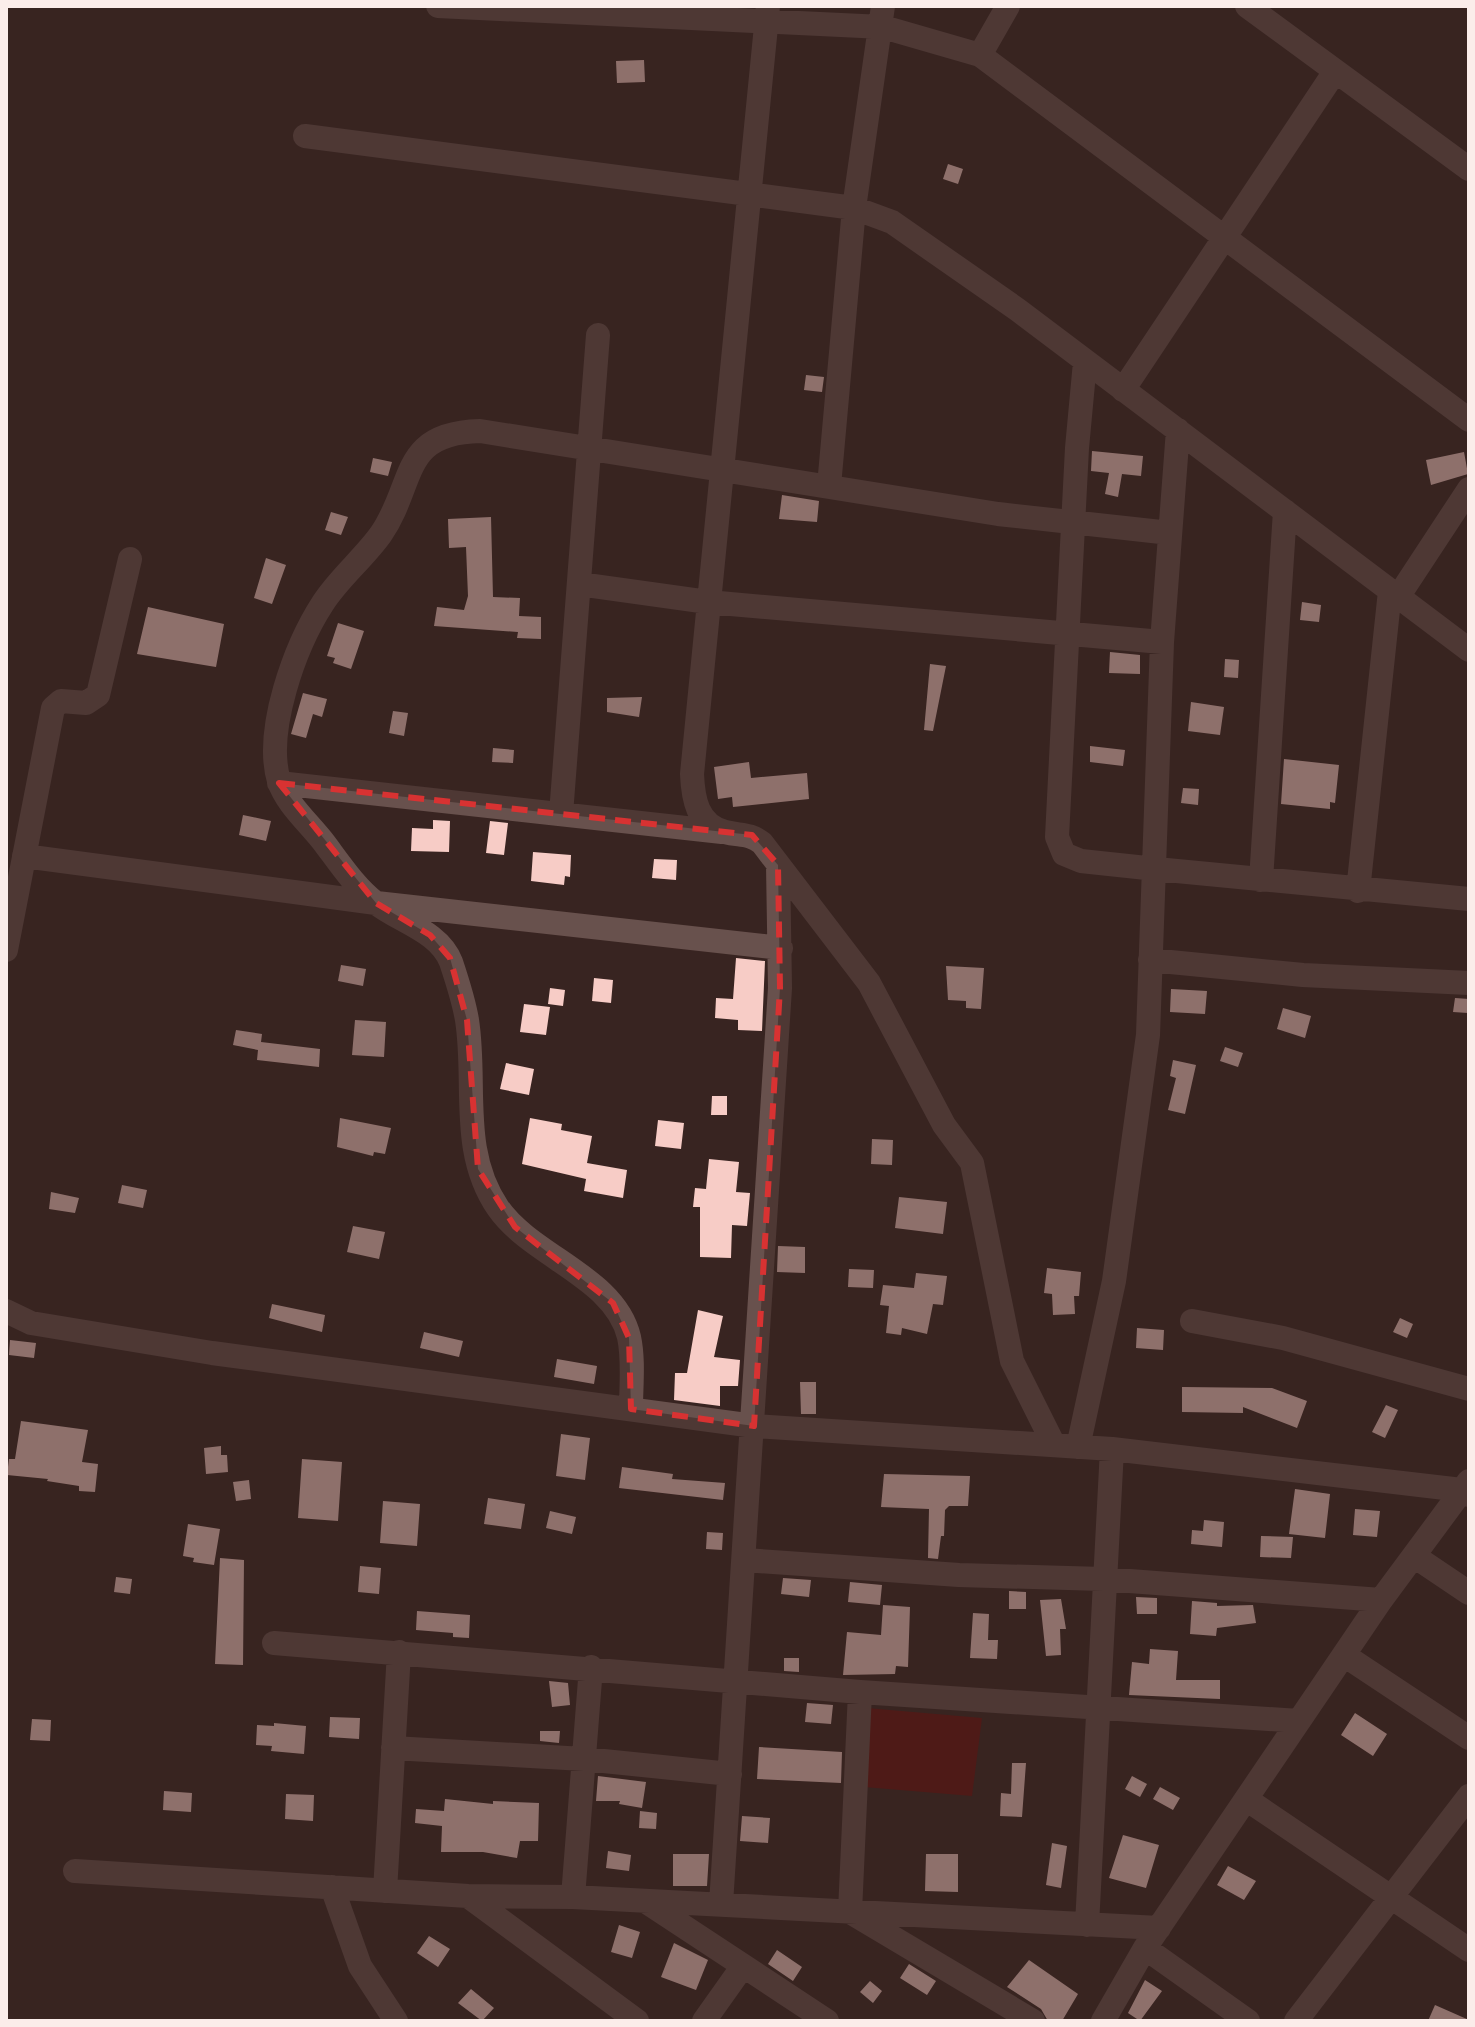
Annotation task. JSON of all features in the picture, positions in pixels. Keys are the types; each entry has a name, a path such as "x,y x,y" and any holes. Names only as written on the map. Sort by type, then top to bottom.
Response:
{"street":[{"path":"438,6 883,16 980,55 1469,420"},
{"path":"980,55 1008,6"},
{"path":"1247,6 1334,73 1469,169"},
{"path":"723,832 699,812 694,800 692,774 719,468 767,14"},
{"path":"829,486 854,208 883,16"},
{"path":"1123,390 1334,73"},
{"path":"305,136 854,208 892,222 1178,430 1469,650"},
{"path":"561,814 598,335"},
{"path":"1085,362 1067,633 1059,846 1072,859 1081,861 1358,891 1469,899"},
{"path":"1066,1446 1114,1281 1148,1035 1162,642 1178,430"},
{"path":"631,1409 629,1338 618,1311 600,1290 515,1227 493,1200 478,1169 473,1147 467,1020 450,958 430,935 376,903 345,870 279,783 276,729 292,666 324,602 389,522 408,468 421,451 438,439 459,432 480,431 829,486 1170,533"},
{"path":"1358,891 1394,594 1469,489"},
{"path":"1261,880 1285,511"},
{"path":"6,950 53,708 61,701 86,703 98,695 130,559"},
{"path":"579,584 708,602 1162,642"},
{"path":"279,783 752,835 869,983 944,1125 972,1163 1012,1361 1066,1446"},
{"path":"24,856 376,903 781,948"},
{"path":"721,1904 754,1426 781,948 778,865"},
{"path":"1150,960 1303,975 1469,983"},
{"path":"6,1311 31,1323 212,1353 754,1426 1112,1449 1467,1489"},
{"path":"1192,1321 1283,1338 1469,1389"},
{"path":"1087,1925 1112,1449"},
{"path":"1103,2021 1152,1938 1381,1600 1467,1489"},
{"path":"1414,1556 1469,1593"},
{"path":"744,1560 959,1575 1103,1579 1381,1600"},
{"path":"274,1643 736,1679 860,1692 1299,1721"},
{"path":"385,1891 399,1652"},
{"path":"1344,1655 1469,1738"},
{"path":"573,1897 591,1667"},
{"path":"850,1912 860,1692"},
{"path":"393,1748 584,1759 730,1774"},
{"path":"1296,2021 1469,1796"},
{"path":"1246,1799 1469,1950"},
{"path":"75,1871 468,1896 573,1897 1087,1925 1152,1938 1248,2021"},
{"path":"332,1887 360,1966 396,2021"},
{"path":"468,1896 637,2021"},
{"path":"645,1901 827,2021"},
{"path":"850,1912 1033,2021"},
{"path":"704,2021 743,1966"}],"highlighted area":[{"path":"279,783 752,835 778,865 780,988 754,1426 631,1409 629,1338 613,1303 515,1227 478,1169 467,1020 450,958 430,935 376,903"}],"shaded area":[{"path":"867,1708 982,1718 972,1796 864,1787"}],"building":[{"path":"644,60 645,82 617,83 616,61"},
{"path":"948,164 963,169 958,184 943,179"},
{"path":"806,375 824,377 822,392 804,390"},
{"path":"1092,451 1143,456 1141,476 1122,474 1118,497 1105,494 1109,473 1091,471"},
{"path":"1464,452 1468,474 1431,485 1426,460"},
{"path":"373,458 392,462 388,476 370,472"},
{"path":"782,495 819,501 817,522 779,519"},
{"path":"331,512 348,517 341,535 325,530"},
{"path":"491,517 493,597 520,598 519,616 541,617 541,639 517,638 518,632 434,626 437,607 464,610 468,596 466,547 449,548 448,519"},
{"path":"266,558 286,565 272,604 254,598"},
{"path":"1302,602 1321,605 1319,622 1300,620"},
{"path":"148,607 224,624 216,667 137,654"},
{"path":"338,623 364,631 351,669 333,663 335,658 327,656"},
{"path":"1110,652 1140,655 1140,674 1109,673"},
{"path":"1225,659 1239,660 1238,678 1224,677"},
{"path":"930,664 946,666 933,731 924,730"},
{"path":"303,693 327,699 322,717 313,714 306,738 291,734"},
{"path":"642,697 639,717 607,712 607,698"},
{"path":"1191,702 1224,707 1220,735 1188,731"},
{"path":"393,711 408,713 404,736 389,733"},
{"path":"1090,746 1125,750 1123,766 1090,762"},
{"path":"493,748 514,750 513,763 492,762"},
{"path":"1284,759 1339,765 1335,803 1330,802 1330,809 1281,804"},
{"path":"749,762 751,778 807,773 809,799 733,807 732,797 718,799 714,767"},
{"path":"1183,788 1199,789 1198,805 1181,803"},
{"path":"243,815 271,821 266,841 239,835"},
{"path":"433,820 450,821 449,852 411,851 412,828 433,829"},
{"path":"490,821 508,823 504,855 486,853"},
{"path":"533,852 571,855 570,877 565,876 564,885 531,881"},
{"path":"654,859 677,860 676,880 652,878"},
{"path":"736,958 765,961 762,1031 738,1030 738,1020 715,1018 716,998 733,999"},
{"path":"341,965 366,969 363,986 338,981"},
{"path":"946,966 984,968 981,1009 966,1008 966,1001 948,1000"},
{"path":"594,978 613,980 611,1003 592,1001"},
{"path":"550,988 565,990 563,1006 548,1004"},
{"path":"1171,989 1207,991 1205,1014 1170,1012"},
{"path":"1455,998 1469,999 1468,1013 1453,1012"},
{"path":"524,1004 550,1007 546,1035 520,1032"},
{"path":"1283,1008 1311,1016 1305,1038 1277,1029"},
{"path":"355,1020 386,1022 384,1057 352,1055"},
{"path":"236,1030 262,1034 261,1042 320,1049 319,1067 257,1060 258,1050 233,1045"},
{"path":"1225,1047 1243,1053 1238,1067 1220,1061"},
{"path":"1173,1060 1196,1065 1185,1114 1168,1110 1176,1078 1170,1076"},
{"path":"506,1063 534,1069 529,1095 500,1089"},
{"path":"712,1096 727,1096 727,1115 711,1115"},
{"path":"340,1118 391,1128 385,1154 374,1152 373,1156 337,1147"},
{"path":"530,1118 562,1124 561,1130 592,1136 587,1163 627,1170 623,1198 584,1191 586,1179 522,1164"},
{"path":"658,1120 684,1123 681,1149 655,1146"},
{"path":"872,1139 893,1140 892,1165 871,1164"},
{"path":"709,1159 739,1162 736,1192 750,1193 747,1226 732,1225 731,1258 700,1257 700,1207 693,1207 695,1188 706,1189"},
{"path":"122,1185 147,1190 143,1208 118,1203"},
{"path":"51,1192 79,1198 75,1213 49,1209"},
{"path":"899,1197 947,1202 943,1234 895,1228"},
{"path":"353,1226 385,1232 379,1259 347,1252"},
{"path":"778,1246 805,1247 805,1273 777,1272"},
{"path":"1047,1268 1081,1272 1079,1296 1074,1296 1075,1314 1053,1315 1052,1294 1044,1293"},
{"path":"849,1269 874,1270 873,1288 848,1287"},
{"path":"916,1273 947,1276 943,1305 933,1304 927,1334 902,1328 901,1335 886,1333 889,1306 880,1305 883,1285 914,1288"},
{"path":"272,1304 325,1315 322,1332 269,1318"},
{"path":"698,1310 723,1316 714,1357 740,1360 738,1386 720,1386 720,1406 674,1400 675,1373 687,1373"},
{"path":"1400,1318 1413,1324 1407,1338 1393,1332"},
{"path":"1137,1328 1164,1330 1163,1350 1136,1348"},
{"path":"424,1332 463,1341 459,1357 420,1348"},
{"path":"10,1340 36,1343 34,1358 9,1355"},
{"path":"557,1359 597,1366 594,1384 554,1377"},
{"path":"800,1382 816,1382 816,1414 801,1414"},
{"path":"1182,1387 1272,1388 1307,1401 1297,1428 1243,1407 1243,1413 1182,1412"},
{"path":"1386,1405 1398,1410 1385,1438 1372,1432"},
{"path":"21,1421 88,1430 82,1462 98,1464 95,1492 79,1491 79,1486 48,1479 7,1475 9,1459 15,1459"},
{"path":"561,1434 590,1438 585,1480 556,1476"},
{"path":"221,1446 221,1455 227,1455 228,1472 206,1474 204,1448"},
{"path":"302,1459 342,1462 338,1521 298,1518"},
{"path":"622,1467 673,1474 672,1479 725,1483 723,1500 619,1488"},
{"path":"884,1474 970,1476 968,1506 949,1506 945,1510 944,1536 941,1536 938,1559 928,1558 929,1509 881,1507"},
{"path":"249,1480 251,1499 236,1501 233,1482"},
{"path":"1295,1489 1330,1494 1325,1538 1289,1534"},
{"path":"488,1498 525,1504 521,1529 484,1524"},
{"path":"383,1501 420,1504 417,1546 380,1543"},
{"path":"1355,1509 1380,1511 1377,1537 1353,1535"},
{"path":"550,1511 576,1517 572,1534 546,1528"},
{"path":"1204,1520 1224,1522 1222,1547 1191,1544 1192,1530 1203,1531"},
{"path":"188,1524 220,1529 214,1565 193,1562 194,1558 183,1556"},
{"path":"707,1532 723,1533 722,1550 706,1549"},
{"path":"1261,1536 1293,1537 1291,1558 1260,1557"},
{"path":"220,1558 244,1560 243,1665 215,1664"},
{"path":"360,1566 381,1568 379,1594 358,1592"},
{"path":"116,1577 132,1579 130,1594 114,1592"},
{"path":"783,1578 811,1580 809,1597 781,1594"},
{"path":"850,1582 882,1585 880,1605 848,1602"},
{"path":"1009,1591 1026,1592 1026,1609 1009,1609"},
{"path":"1136,1597 1157,1598 1157,1614 1137,1614"},
{"path":"1061,1599 1066,1629 1060,1629 1061,1655 1046,1656 1040,1600"},
{"path":"1192,1601 1217,1603 1217,1606 1253,1605 1256,1623 1217,1628 1216,1636 1190,1634"},
{"path":"883,1605 910,1607 908,1667 896,1666 895,1674 843,1675 847,1632 881,1635"},
{"path":"417,1611 470,1615 469,1638 453,1637 453,1633 416,1630"},
{"path":"973,1613 989,1614 988,1640 998,1640 997,1659 970,1658"},
{"path":"1150,1649 1178,1651 1176,1680 1220,1680 1220,1699 1129,1695 1132,1662 1149,1664"},
{"path":"784,1658 799,1658 799,1672 784,1671"},
{"path":"549,1681 568,1683 570,1705 552,1707"},
{"path":"807,1703 833,1705 831,1724 805,1722"},
{"path":"1355,1713 1387,1734 1373,1756 1341,1735"},
{"path":"330,1717 360,1718 359,1739 329,1737"},
{"path":"32,1719 51,1720 50,1741 30,1740"},
{"path":"274,1723 306,1726 304,1754 271,1751 272,1746 256,1745 257,1725 274,1726"},
{"path":"540,1731 560,1731 559,1743 540,1741"},
{"path":"759,1747 842,1752 841,1783 757,1779"},
{"path":"1012,1763 1026,1763 1022,1817 1000,1816 1001,1793 1011,1794"},
{"path":"598,1776 646,1782 642,1808 619,1804 620,1801 596,1801"},
{"path":"1132,1776 1147,1784 1140,1797 1125,1789"},
{"path":"1160,1787 1180,1798 1173,1810 1153,1799"},
{"path":"164,1791 192,1793 191,1812 163,1810"},
{"path":"286,1794 314,1795 313,1821 285,1819"},
{"path":"445,1799 493,1804 493,1801 539,1803 538,1841 520,1841 517,1858 483,1852 441,1852 442,1826 415,1823 416,1809 444,1811"},
{"path":"640,1811 657,1813 656,1829 639,1828"},
{"path":"742,1816 770,1818 768,1843 740,1841"},
{"path":"1123,1835 1159,1845 1146,1888 1109,1878"},
{"path":"1052,1843 1067,1846 1061,1888 1046,1885"},
{"path":"608,1851 631,1855 629,1871 606,1868"},
{"path":"673,1854 709,1854 707,1886 673,1886"},
{"path":"926,1854 958,1854 958,1892 925,1891"},
{"path":"1228,1866 1256,1881 1244,1900 1217,1885"},
{"path":"619,1925 640,1932 632,1958 611,1952"},
{"path":"429,1936 450,1949 438,1967 417,1953"},
{"path":"674,1943 708,1960 696,1990 661,1977"},
{"path":"777,1950 802,1967 793,1981 768,1964"},
{"path":"1029,1960 1078,1994 1062,2021 1048,2021 1041,2009 1007,1987"},
{"path":"909,1964 936,1981 927,1995 900,1978"},
{"path":"1145,1980 1162,1991 1140,2021 1128,2013"},
{"path":"870,1981 882,1991 873,2003 860,1992"},
{"path":"471,1989 494,2008 482,2021 458,2003"},
{"path":"1435,2005 1469,2020 1469,2021 1428,2021"}]}
